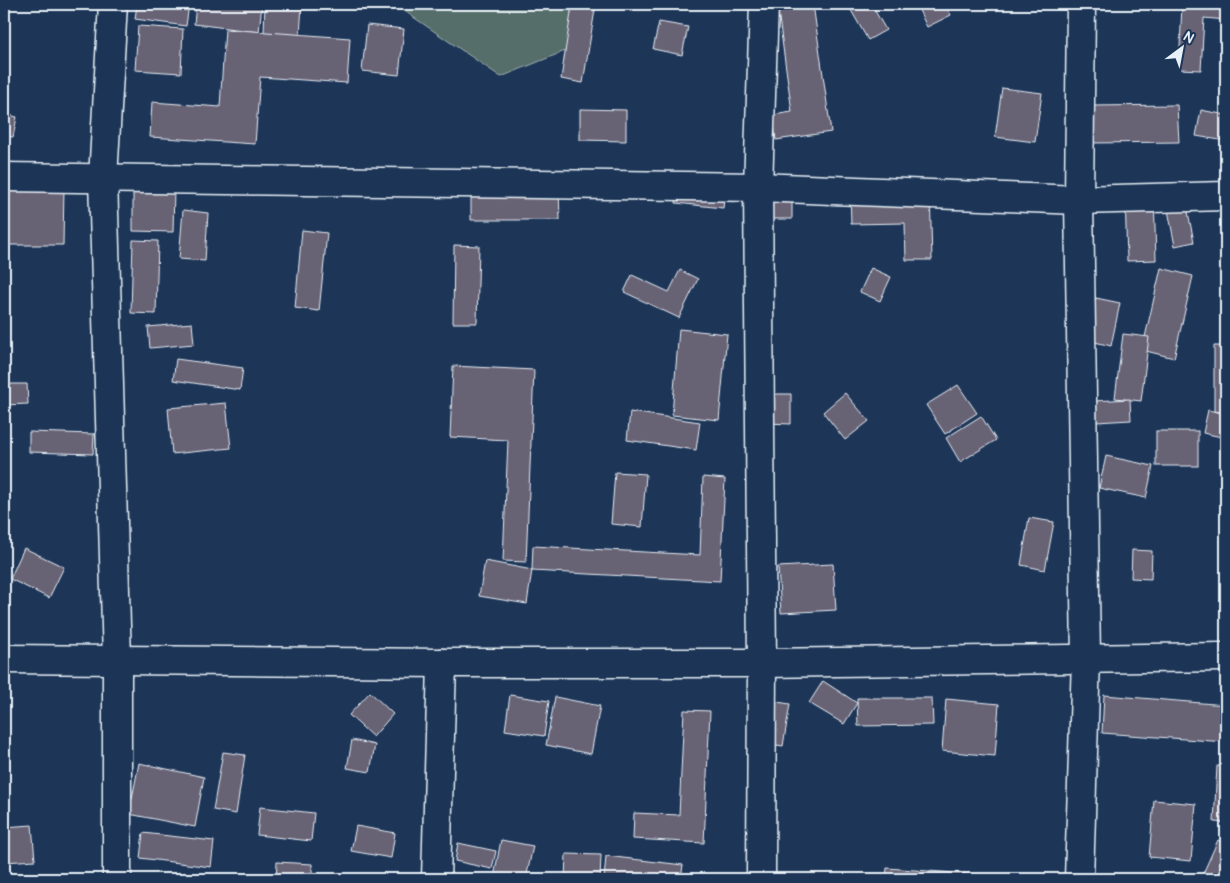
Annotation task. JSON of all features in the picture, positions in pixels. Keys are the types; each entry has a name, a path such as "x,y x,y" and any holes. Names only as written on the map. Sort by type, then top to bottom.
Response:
{"street":[{"path":"113,4 103,178 117,660 117,879"},
{"path":"761,879 762,663 758,186 764,4"},
{"path":"1079,879 1086,658 1079,200 1081,4"},
{"path":"4,177 758,186 1079,200 1226,196"},
{"path":"4,659 442,663 762,663 1226,657"},
{"path":"436,879 442,663"}],"green space":[{"path":"401,4 571,4 570,49 501,77 400,8"}],"building":[{"path":"4,4 11,4 4,29"},
{"path":"137,4 189,4 186,26 135,19"},
{"path":"196,4 249,6 250,4 262,4 259,32 194,24"},
{"path":"265,4 302,4 300,36 264,33"},
{"path":"777,4 813,4 831,132 776,140 773,115 792,112"},
{"path":"871,4 886,30 868,40 848,5"},
{"path":"916,4 945,4 951,15 927,27"},
{"path":"1182,4 1226,4 1226,20 1204,18 1201,70 1179,69"},
{"path":"572,6 595,10 583,83 561,79"},
{"path":"659,22 688,27 682,55 653,49"},
{"path":"367,25 404,29 399,75 362,71"},
{"path":"138,26 183,29 181,73 135,70"},
{"path":"225,29 350,38 347,83 260,77 255,144 150,137 152,102 220,107"},
{"path":"1002,88 1042,93 1035,142 995,137"},
{"path":"1177,105 1179,142 1091,143 1091,106"},
{"path":"580,109 626,110 626,141 580,140"},
{"path":"1201,110 1226,115 1226,141 1196,136"},
{"path":"4,114 17,117 13,137 4,136"},
{"path":"679,178 726,183 723,208 676,203"},
{"path":"4,185 64,186 63,245 4,245"},
{"path":"133,187 174,188 173,232 133,231"},
{"path":"471,189 559,189 560,220 471,220"},
{"path":"930,189 932,260 906,260 905,223 851,224 850,190"},
{"path":"770,191 792,191 792,219 770,219"},
{"path":"1125,194 1154,194 1156,260 1127,261"},
{"path":"1186,202 1194,242 1175,246 1167,205"},
{"path":"183,210 208,213 205,261 179,259"},
{"path":"302,230 327,233 319,311 295,308"},
{"path":"133,240 158,241 156,314 131,313"},
{"path":"454,245 479,246 477,323 453,323"},
{"path":"871,268 891,277 880,301 860,292"},
{"path":"1161,268 1193,276 1174,358 1142,350"},
{"path":"680,270 698,279 679,318 624,292 632,275 669,292"},
{"path":"1096,298 1120,303 1111,346 1087,340"},
{"path":"192,323 194,344 150,348 148,327"},
{"path":"679,329 727,334 719,420 672,415"},
{"path":"1123,334 1149,337 1141,401 1115,398"},
{"path":"1214,346 1226,346 1226,396 1222,396 1222,412 1214,411"},
{"path":"176,359 243,368 240,390 173,380"},
{"path":"453,366 534,370 526,562 503,561 508,440 450,437"},
{"path":"4,384 27,384 28,404 4,405"},
{"path":"958,385 977,413 945,434 926,405"},
{"path":"845,393 869,421 845,440 823,412"},
{"path":"767,394 791,394 791,424 766,423"},
{"path":"1130,399 1131,420 1096,422 1094,401"},
{"path":"226,403 231,448 172,454 168,408"},
{"path":"1208,410 1226,414 1226,438 1203,433"},
{"path":"630,412 700,422 696,450 627,440"},
{"path":"981,416 996,440 960,462 946,438"},
{"path":"1156,431 1198,431 1198,466 1156,466"},
{"path":"29,432 94,434 93,454 29,452"},
{"path":"1106,456 1153,466 1146,498 1099,488"},
{"path":"615,472 646,474 642,527 611,524"},
{"path":"703,477 725,479 720,581 532,571 533,546 700,555"},
{"path":"1029,518 1054,522 1045,570 1021,565"},
{"path":"24,548 64,567 49,598 10,579"},
{"path":"1132,550 1152,551 1151,579 1131,578"},
{"path":"485,561 532,570 527,604 479,596"},
{"path":"833,564 836,610 781,613 778,567"},
{"path":"823,681 857,703 844,724 809,703"},
{"path":"370,692 393,714 373,737 349,715"},
{"path":"510,695 549,701 544,736 505,730"},
{"path":"1104,695 1226,705 1226,742 1102,733"},
{"path":"555,697 600,706 591,754 546,745"},
{"path":"857,698 932,698 933,725 858,726"},
{"path":"946,699 999,704 995,756 942,751"},
{"path":"771,701 790,704 783,746 764,743"},
{"path":"684,710 710,711 704,843 633,839 634,813 679,815"},
{"path":"352,740 375,745 370,772 347,768"},
{"path":"223,752 245,755 236,814 213,810"},
{"path":"139,763 204,777 195,827 129,814"},
{"path":"1217,766 1226,766 1226,823 1214,822"},
{"path":"1154,800 1196,804 1191,861 1149,857"},
{"path":"260,807 314,813 311,841 257,835"},
{"path":"32,825 35,860 4,862 4,827"},
{"path":"356,826 395,833 391,858 351,851"},
{"path":"143,833 214,841 211,867 140,858"},
{"path":"501,840 533,846 526,879 494,877"},
{"path":"1218,840 1226,844 1226,879 1203,879 1201,878"},
{"path":"458,843 496,851 492,869 455,861"},
{"path":"566,854 601,855 600,879 565,879"},
{"path":"606,856 683,865 681,879 604,879"},
{"path":"277,862 312,864 312,879 276,879"},
{"path":"887,868 996,876 996,879 886,879"}]}
